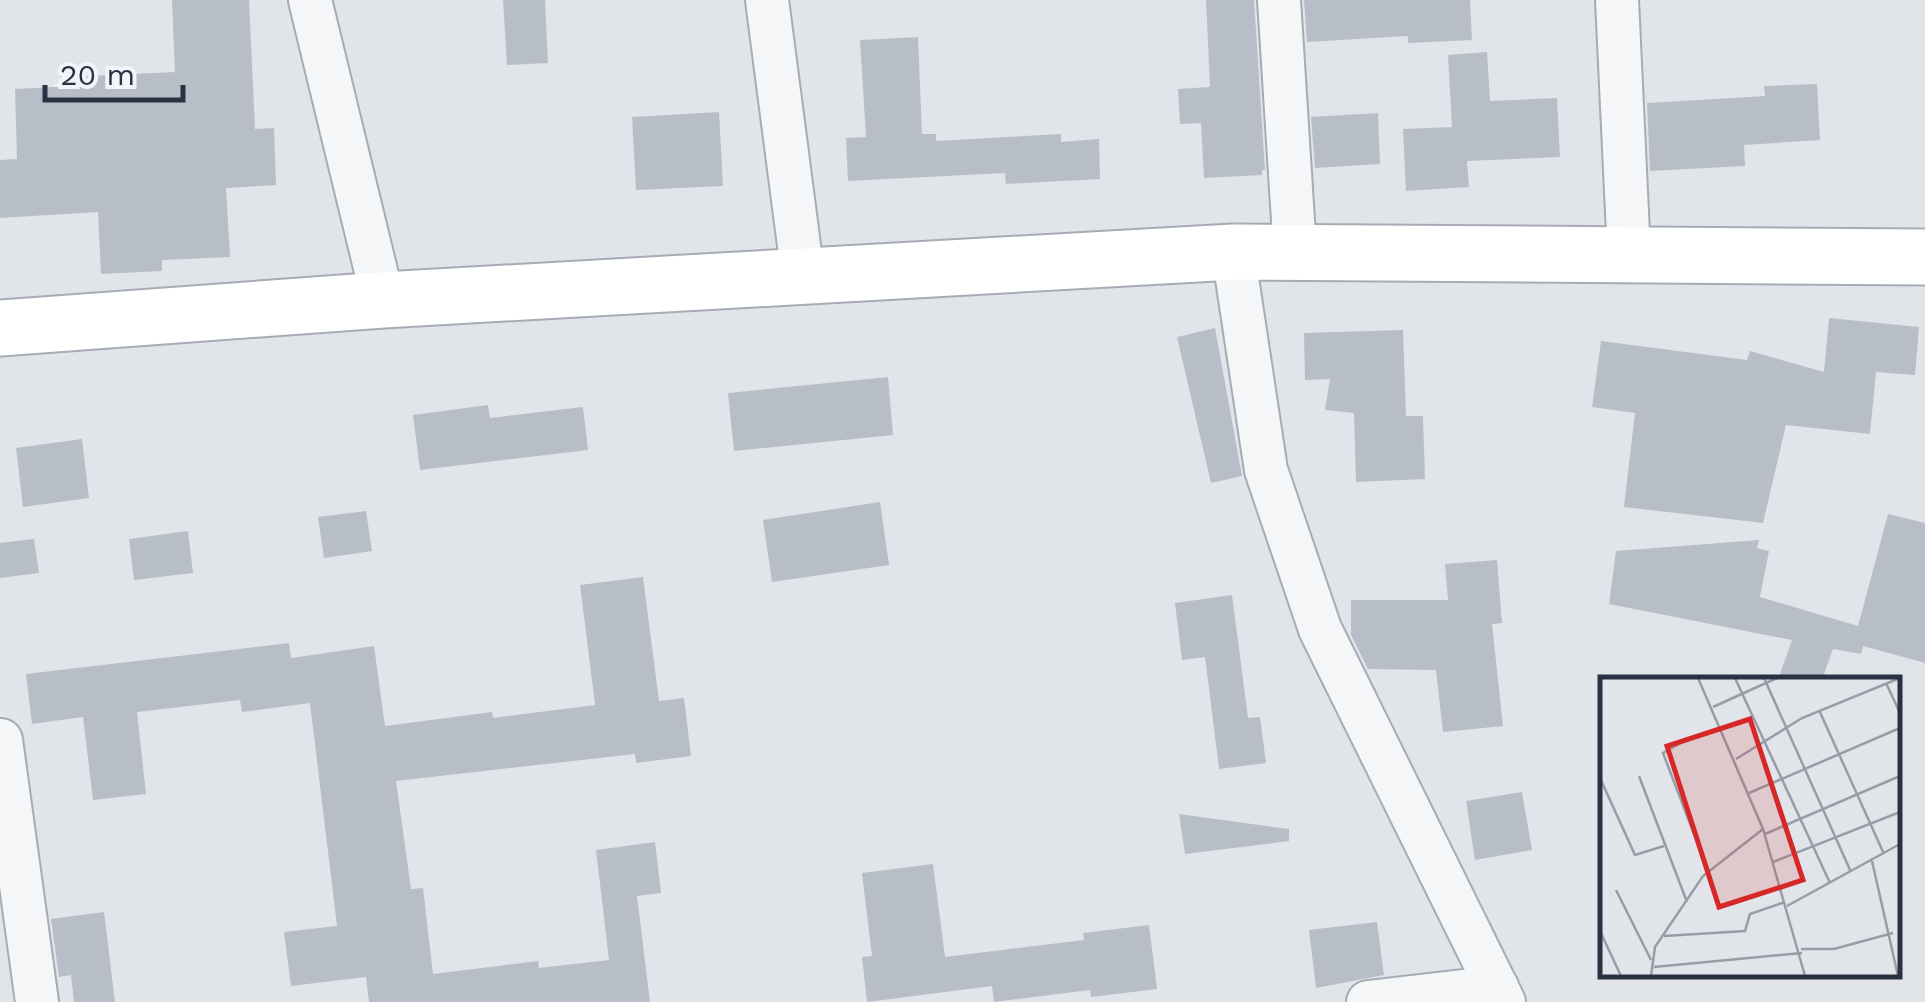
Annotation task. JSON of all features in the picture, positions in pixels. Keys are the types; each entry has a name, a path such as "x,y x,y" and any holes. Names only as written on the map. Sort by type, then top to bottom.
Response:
{"main road":[{"path":"0,328 384,300 1233,252 1925,257"}],"street":[{"path":"310,0 384,300"},
{"path":"767,0 803,276"},
{"path":"1279,0 1296,252"},
{"path":"1617,0 1628,255"},
{"path":"1233,252 1266,470 1320,629 1500,994 1368,1002"},
{"path":"1,740 37,1002"}],"building":[{"path":"172,0 249,0 255,129 274,128 276,185 226,188 230,257 162,260 162,271 101,274 98,212 0,218 0,160 17,159 15,89 71,86 70,77 175,72"},
{"path":"503,0 545,0 548,63 507,65"},
{"path":"1206,0 1254,0 1265,170 1262,175 1204,178 1201,123 1180,124 1178,89 1210,87"},
{"path":"1304,0 1470,0 1472,40 1408,43 1408,36 1307,42"},
{"path":"918,37 922,134 936,134 936,141 1061,134 1061,142 1099,139 1100,179 1006,184 1005,173 848,181 846,138 866,137 860,40"},
{"path":"1487,52 1490,101 1557,98 1560,157 1467,161 1469,187 1406,191 1403,129 1452,127 1448,55"},
{"path":"1817,84 1820,140 1744,145 1745,166 1650,171 1647,103 1765,96 1764,86"},
{"path":"719,112 723,186 636,190 632,117"},
{"path":"1378,113 1380,164 1315,168 1311,117"},
{"path":"1829,318 1919,327 1915,375 1876,372 1870,434 1786,425 1763,523 1624,507 1635,413 1592,407 1601,341 1747,360 1750,351 1824,372"},
{"path":"1215,328 1242,476 1211,483 1177,337"},
{"path":"1403,330 1406,416 1423,416 1425,479 1356,482 1354,413 1325,410 1330,379 1305,380 1304,333"},
{"path":"888,377 893,435 734,451 728,393"},
{"path":"488,405 490,418 583,407 588,450 420,470 413,415"},
{"path":"82,439 89,498 23,507 16,448"},
{"path":"880,502 889,565 772,582 763,520"},
{"path":"366,511 372,551 324,558 318,517"},
{"path":"1888,514 1925,523 1925,663 1863,646 1861,654 1833,649 1823,677 1779,677 1792,640 1609,604 1616,551 1759,540 1757,548 1769,551 1760,597 1858,626"},
{"path":"188,531 193,573 134,580 129,539"},
{"path":"34,539 39,573 0,578 0,543"},
{"path":"1497,560 1502,623 1492,624 1503,726 1443,732 1436,670 1368,669 1351,635 1351,600 1448,600 1445,564"},
{"path":"643,577 659,701 684,698 691,756 636,763 635,754 396,781 411,889 423,888 433,974 538,961 539,968 609,960 596,850 655,842 661,893 637,896 650,1002 369,1002 366,977 291,986 284,932 337,926 310,703 242,712 240,700 137,712 146,794 93,800 83,717 32,724 26,674 289,643 291,658 374,646 385,726 492,712 493,718 595,705 580,585"},
{"path":"1232,595 1248,718 1260,717 1266,763 1219,769 1205,657 1182,660 1175,603"},
{"path":"1522,792 1532,850 1475,860 1466,801"},
{"path":"1179,814 1289,829 1289,841 1185,854"},
{"path":"933,864 945,957 1084,940 1083,933 1149,925 1157,989 1091,997 1090,990 994,1002 992,986 867,1002 862,957 872,956 862,873"},
{"path":"104,912 115,1002 74,1002 71,975 59,977 51,919"},
{"path":"1377,922 1384,975 1316,988 1309,930"}]}
